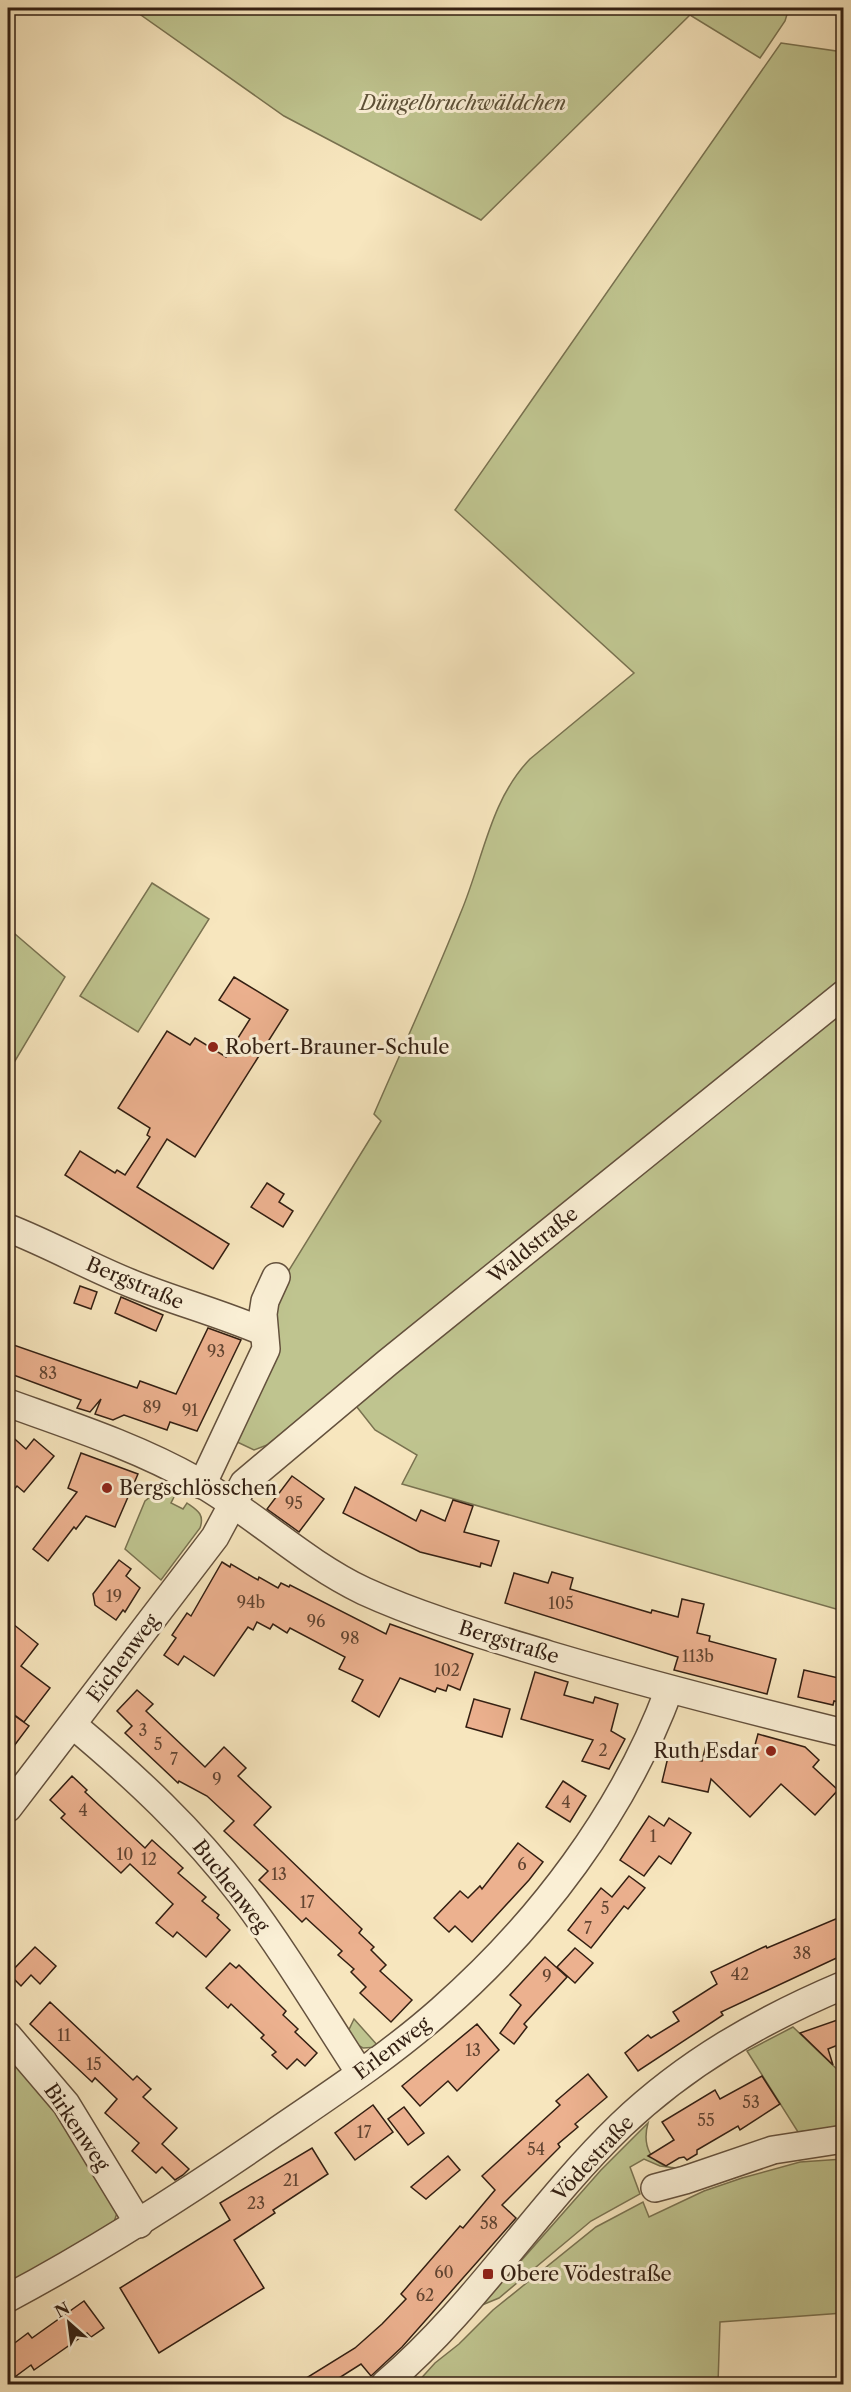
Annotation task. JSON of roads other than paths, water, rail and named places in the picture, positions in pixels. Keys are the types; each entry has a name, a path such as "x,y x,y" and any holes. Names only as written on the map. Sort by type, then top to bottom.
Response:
{"street":[{"name":"Waldstraße","path":"231,1504 244,1483 356,1388 843,994"},
{"name":"Bergstraße","path":"8,1228 128,1282 188,1305 221,1314 264,1332"},
{"path":"202,1485 266,1349 265,1301 276,1277"},
{"name":"Bergstraße","path":"8,1403 100,1436 202,1485 317,1565 363,1590 473,1632 669,1690 843,1733"},
{"name":"Eichenweg","path":"8,1808 215,1537 231,1504"},
{"name":"Erlenweg","path":"8,2298 139,2224 360,2073 439,2011 474,1980 560,1882 640,1759 669,1690"},
{"name":"Buchenweg","path":"73,1725 152,1794 211,1857 241,1894 285,1957 360,2073"},
{"name":"Vödestraße","path":"385,2385 439,2333 599,2149 654,2096 690,2067 739,2035 843,1985"},
{"name":"Birkenweg","path":"8,2036 66,2104 139,2224"},
{"path":"655,2188 773,2150 843,2139"}],"place":[{"name":"Robert-Brauner-Schule","path":"213,1047"},
{"name":"Bergschlösschen","path":"107,1488"},
{"name":"Ruth Esdar","path":"771,1751"},
{"name":"Obere Vödestraße","path":"488,2274"}],"park label":[{"name":"Düngelbruchwäldchen","path":"463,103"}]}
